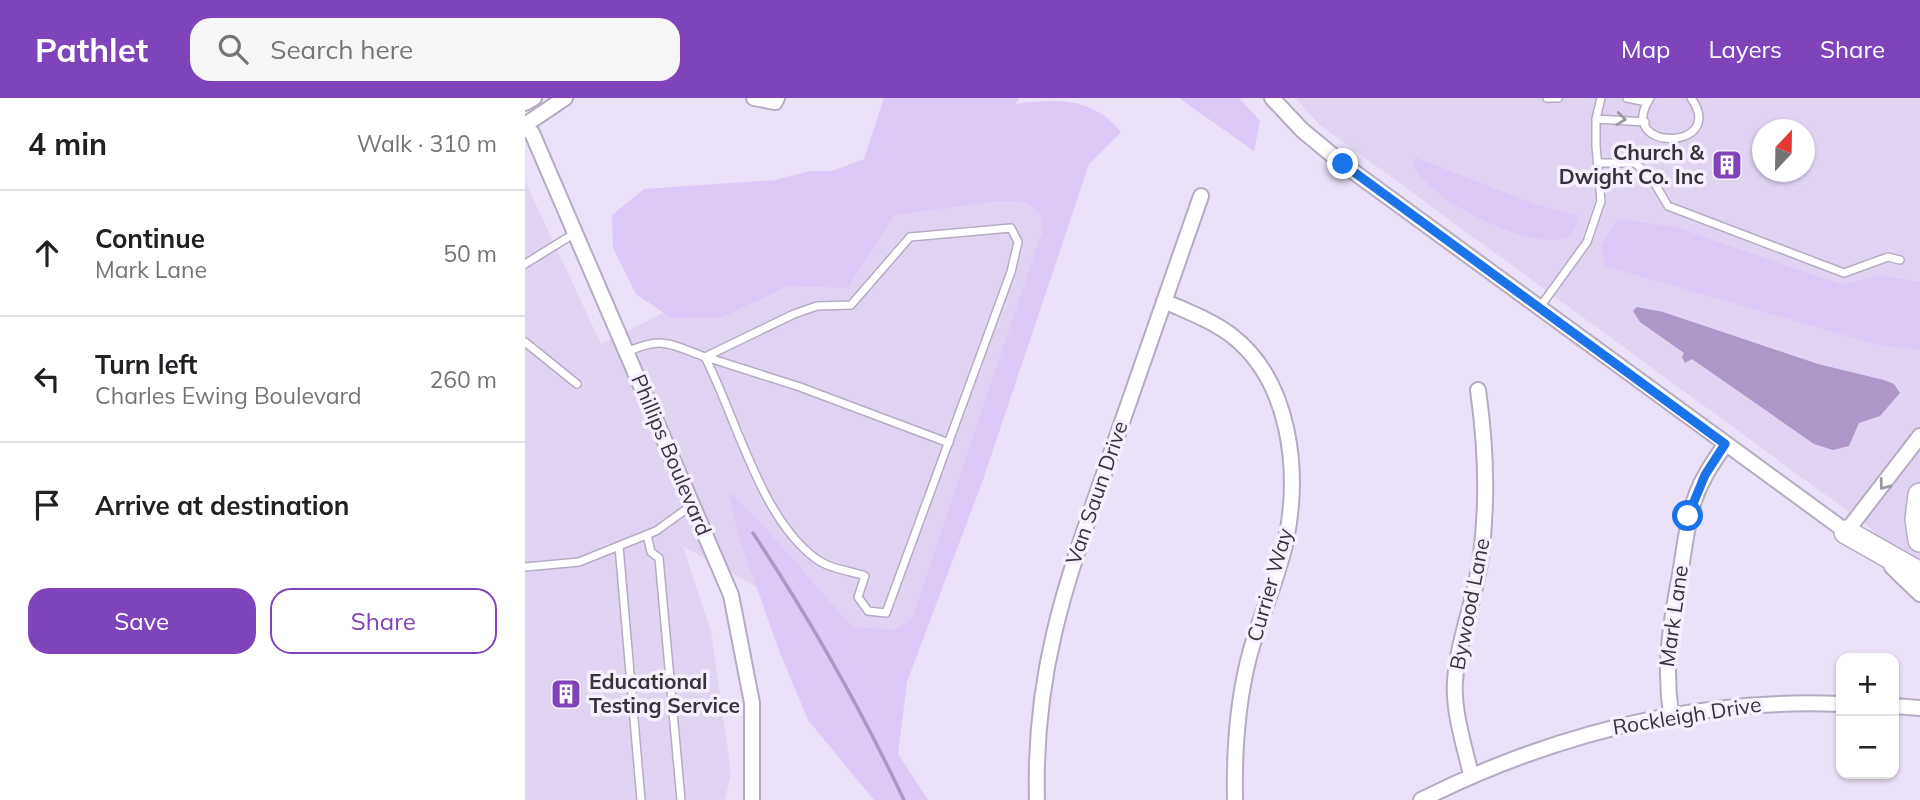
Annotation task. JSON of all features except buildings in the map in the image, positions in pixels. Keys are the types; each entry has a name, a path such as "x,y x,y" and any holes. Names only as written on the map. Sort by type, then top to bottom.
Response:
{"main road":[{"path":"1920,495 1917,519 1920,540"},
{"path":"1846,532 1920,574"}],"street":[{"path":"525,103 534,98"},
{"path":"525,126 565,98"},
{"path":"754,98 775,102 777,98"},
{"path":"1272,98 1322,148 1846,532 1900,573 1920,594"},
{"name":"Phillips Boulevard","path":"525,126 532,133 731,595 748,670 754,736 752,800"},
{"name":"Van Saun Drive","path":"1037,800 1038,726 1055,619 1201,196"},
{"name":"Currier Way","path":"1164,301 1230,334 1260,365 1278,401 1290,456 1291,485 1286,541 1259,622 1242,693 1235,752 1235,800"},
{"name":"Bywood Lane","path":"1471,775 1457,715 1455,682 1475,594 1485,520 1484,436 1478,390"},
{"path":"1846,532 1920,436"},
{"name":"Mark Lane","path":"1671,714 1666,655 1685,528 1701,482 1725,444"},
{"name":"Rockleigh Drive","path":"1421,800 1471,775 1581,735 1671,714 1772,704 1836,704"},
{"path":"1899,706 1920,708"}],"lane":[{"path":"1547,98 1558,98"},
{"path":"1539,308 1587,242 1601,201 1597,119 1601,98"},
{"path":"1627,98 1649,100 1645,122"},
{"path":"1597,119 1645,122 1656,136 1673,141 1682,139 1689,134 1697,118 1691,98"},
{"path":"1598,163 1635,163 1651,177 1668,206 1844,273 1888,257 1900,260"},
{"path":"1011,228 1019,242 1011,272 886,613 869,611 858,597 865,576 817,560 799,544 766,497 705,357 817,306 851,305 910,237 1011,228"},
{"path":"525,264 575,232"},
{"path":"525,342 577,384"},
{"path":"627,352 651,342 664,342 800,387 949,443"},
{"path":"525,567 579,562 647,535 692,505"},
{"path":"647,535 651,552 659,558 681,800"},
{"path":"619,546 641,800"}],"shaded area":[{"path":"884,98 1019,98 1016,104 1061,101 1099,112 1121,132 1089,164 983,480 907,682 898,754 928,800 874,800 808,720 778,648 737,531 729,492 764,526 852,627 895,630 912,619 1042,232 1040,214 1026,202 997,201 894,215 848,288 788,286 723,317 671,318 636,294 613,248 612,215 644,189 776,180 810,171 832,171 864,159"},
{"path":"1179,98 1239,98 1260,121 1254,151"},
{"path":"1295,98 1920,98 1920,579 1868,526 1320,125"},
{"path":"1417,158 1534,204 1576,215 1574,230 1563,239 1543,239 1518,234 1489,223 1438,193 1420,176 1413,160"},
{"path":"525,181 601,344 891,200 1055,199 909,640 853,641 683,546 711,632 731,773 725,800 525,800"},
{"path":"1617,219 1676,227 1842,285 1880,275 1920,282 1920,350 1878,345 1605,266 1601,247"},
{"path":"1637,307 1663,312 1818,364 1884,380 1894,384 1900,393 1880,416 1859,423 1849,446 1833,450 1814,444 1692,359 1685,363 1682,357 1684,353 1640,322 1633,311"}],"waterway":[{"path":"753,533 833,664 904,800"}],"place":[{"name":"Church & Dwight Co. Inc","path":"1727,165"},
{"name":"Educational Testing Service","path":"566,694"}],"route":[{"path":"1343,164 1725,444 1705,475 1688,516"}]}
